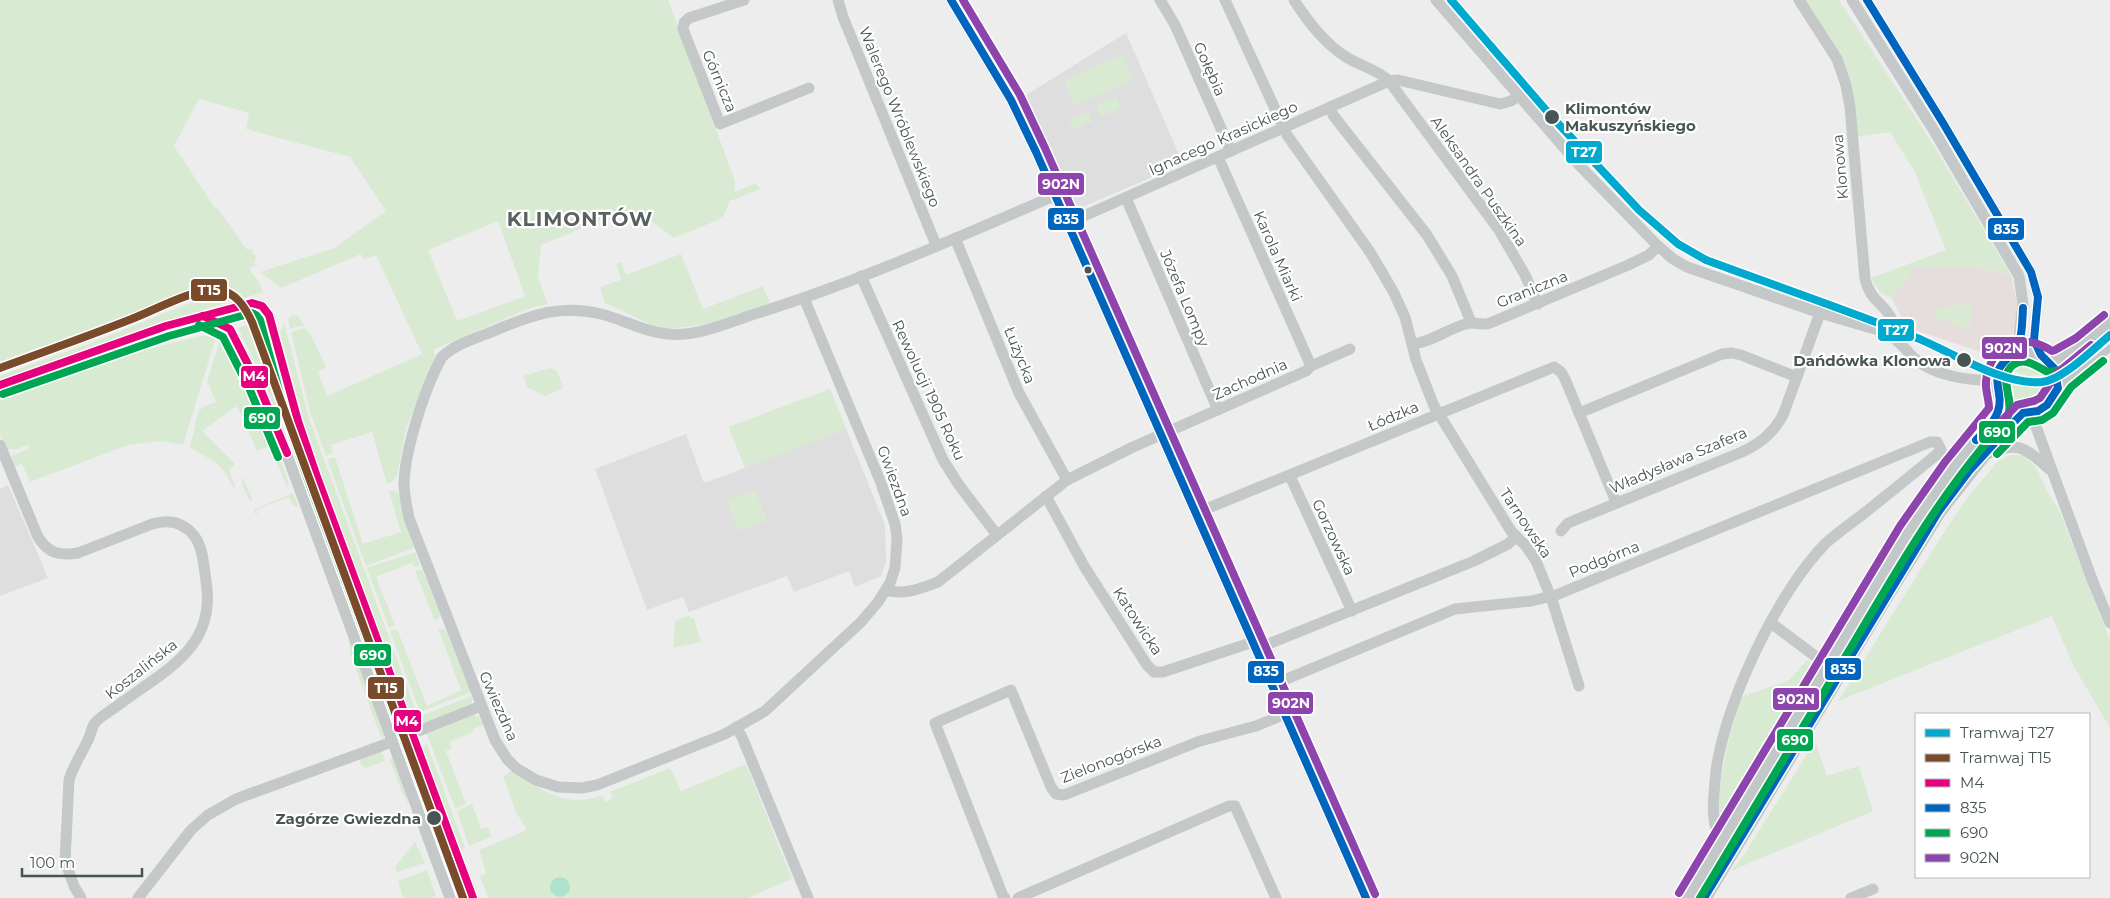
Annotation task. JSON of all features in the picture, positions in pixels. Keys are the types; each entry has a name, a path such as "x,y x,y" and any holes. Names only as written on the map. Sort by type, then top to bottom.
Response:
{"main road":[{"path":"1688,898 1827,665 1925,507 1953,468 1996,416 2000,405 1996,381 2001,365 2013,354 2027,350 2046,358 2063,358 2110,322"},
{"path":"1704,898 1939,511 1982,456 2027,413 2047,405 2064,380 2110,343"},
{"path":"2046,358 2056,374 2058,388"},
{"path":"1999,398 2010,408 2027,413"}],"street":[{"name":"Górnicza","path":"744,0 689,18 684,23 683,29 720,124 809,88"},
{"name":"Walerego Wróblewskiego","path":"838,0 843,17 936,245"},
{"path":"951,0 1011,100 1056,195 1366,898"},
{"name":"Gołębia","path":"1160,0 1174,25 1231,151"},
{"name":"Tarnowska","path":"1225,0 1283,128 1370,252 1400,304 1422,376 1439,413 1516,536 1536,561 1550,596 1579,686"},
{"path":"1294,0 1312,27 1332,47 1346,57 1383,75 1389,81 1398,80 1500,104 1511,101 1518,96"},
{"path":"1436,0 1579,165 1673,259 1687,267 1820,313 1888,334 1922,364 1938,373 1996,381"},
{"name":"Klonowa","path":"1799,0 1837,59 1846,85 1850,106 1865,279 1874,300 1891,316 1892,324 1888,334"},
{"path":"1852,0 1933,129 2019,276 2023,304 2018,343 2013,354"},
{"path":"1867,0 1943,123 2031,272 2038,296 2034,340 2046,358"},
{"name":"Ignacego Krasickiego","path":"1068,223 1389,81"},
{"name":"Aleksandra Puszkina","path":"1389,81 1499,230 1525,275 1538,304"},
{"path":"1330,108 1333,115 1427,235 1452,276 1471,322"},
{"name":"Karola Miarki","path":"1218,157 1311,366"},
{"name":"Gwiezdna","path":"804,298 881,483 896,524 895,568 886,590 861,622 815,666 764,711 736,727 690,749 597,785 582,788 558,787 529,776 507,759 495,740 419,548 409,518 404,486 406,459 415,428 442,357 460,344 535,314 551,311 587,311 603,314 641,330 657,334 680,334 707,328 804,298 862,276 1056,195"},
{"name":"Józefa Lompy","path":"1126,198 1218,410"},
{"name":"Łużycka","path":"955,238 1018,393 1067,480"},
{"name":"Graniczna","path":"1413,344 1427,342 1471,322 1483,326 1538,304 1649,255 1658,246"},
{"name":"Rewolucji 1905 Roku","path":"862,276 943,460 958,485 998,535"},
{"path":"0,385 126,339 252,303 262,306 269,315 298,422 473,898"},
{"path":"230,329 238,307"},
{"name":"Władysława Szafera","path":"1560,531 1568,523 1616,502 1755,446 1776,428 1783,415 1820,313"},
{"path":"203,316 230,329 259,386 279,433 450,898"},
{"name":"Zachodnia","path":"886,590 899,592 912,590 938,582 1067,480 1350,349"},
{"path":"1580,413 1722,354 1732,353 1741,355 1797,377"},
{"name":"Łódzka","path":"1196,513 1554,367 1561,372 1565,379 1616,502"},
{"path":"2027,413 2110,622"},
{"name":"Podgórna","path":"1272,685 1455,609 1531,601 1550,596 1930,442 1937,442 1941,450 1936,455 1826,543 1796,581 1771,624"},
{"path":"1982,456 2003,448 2020,447 2034,454 2052,472"},
{"name":"Koszalińska","path":"1,453 38,537 47,549 56,554 78,553 152,524 171,522 183,524 198,541 204,570 208,596 204,623 196,642 178,662 95,724 72,769 69,780 65,861 74,886 81,898"},
{"name":"Gorzowska","path":"1290,476 1352,611"},
{"name":"Katowicka","path":"1046,496 1084,566 1147,665 1154,672 1163,672 1254,646"},
{"path":"1254,646 1352,611 1474,561 1508,544 1516,536"},
{"path":"1723,840 1718,835 1715,823 1716,775 1720,750 1726,725 1740,686 1771,624 1827,665"},
{"name":"Zielonogórska","path":"1005,898 935,723 1011,690 1051,787 1056,794 1064,795 1200,741 1256,726 1285,714"},
{"path":"138,898 191,830 212,813 236,798 392,742 481,706"},
{"path":"736,727 742,737 808,898"},
{"path":"1018,898 1229,806 1235,806 1276,898"},
{"path":"1851,898 1872,889"}],"shaded area":[{"path":"0,0 668,0 735,181 734,192 754,184 760,189 730,201 724,215 718,220 674,238 650,220 621,212 541,245 538,277 548,304 530,308 433,350 436,358 406,428 397,476 392,482 387,484 372,432 331,445 333,453 326,456 310,412 291,332 305,328 310,333 326,367 318,372 327,396 422,354 376,255 364,260 361,254 281,288 260,272 334,248 386,211 350,157 246,129 249,113 199,99 174,146 215,208 217,207 246,249 251,249 257,257 254,261 256,265 249,269 260,284 263,293 242,298 226,288 209,285 0,362","holes":["498,221 525,296 457,321 428,250"]},
{"path":"1804,0 1839,0 1931,141 2011,275 1979,267 1914,267 1892,299 1880,292 1871,278 1946,250 1914,170 1890,132 1858,137 1850,82"},
{"path":"1126,33 1183,164 1073,211 1045,146 1021,98"},
{"path":"1122,55 1133,80 1075,105 1064,80"},
{"path":"1116,97 1121,108 1101,117 1096,106"},
{"path":"1088,112 1092,121 1074,130 1069,120"},
{"path":"681,254 703,309 763,286 770,304 710,323 679,328 663,328 647,326 648,323 605,303 600,287 621,280 616,264 621,262 626,275"},
{"path":"1914,267 1979,267 2011,275 2018,307 2011,341 2003,351 1984,353 1912,329 1905,324 1892,299"},
{"path":"210,298 226,303 135,331 0,380 0,376 96,341 200,299"},
{"path":"1965,304 1973,308 1969,330 1935,317 1936,309"},
{"path":"293,315 298,316 304,325 290,329 288,319"},
{"path":"264,320 285,400 321,500 254,323"},
{"path":"284,323 309,418 421,725 414,723 411,719 309,439 280,332"},
{"path":"247,325 398,735 394,732 269,393 238,328"},
{"path":"192,326 204,326 198,333 134,348 4,395 3,392 81,359 136,341"},
{"path":"201,336 216,337 183,445 162,441 128,445 30,482 22,464 14,467 10,457 29,448 28,445 14,450 6,450 0,434 0,401 132,353"},
{"path":"225,336 266,417 281,453"},
{"path":"220,340 226,346 282,465 289,483 287,487 270,446 257,451 237,406 202,431 235,464 229,470 235,486 234,489 224,471 214,461 190,448 198,412 204,406 216,402 207,381"},
{"path":"2021,358 2037,361 2048,373 2029,376 2006,369"},
{"path":"550,368 556,370 563,386 562,389 545,396 527,387 523,376"},
{"path":"2003,377 2028,385 2050,384 2050,386 2046,395 2039,402 2031,405 2022,404 2008,396 2004,388"},
{"path":"830,389 885,525 886,561 881,576 855,587 849,571 794,592 787,576 689,612 683,597 647,610 595,469 686,434 704,483 745,468 729,427"},
{"path":"830,389 846,429 745,468 729,427"},
{"path":"2010,455 2024,455 2037,469 2060,512 2110,640 2110,728 2073,665 2052,616 1838,701 1964,502 1998,461"},
{"path":"335,457 363,544 401,532 389,491 393,490 399,494 414,548 366,566 327,459"},
{"path":"242,476 253,501 249,500 242,484"},
{"path":"8,485 48,578 0,596 0,489"},
{"path":"755,490 767,520 738,531 727,500"},
{"path":"293,493 298,506 294,507 289,497 256,510 258,514 254,513 255,509"},
{"path":"415,552 420,565 414,567 412,563 376,577 395,625 389,628 367,568"},
{"path":"422,569 441,616 435,621 415,571"},
{"path":"688,616 694,619 701,642 673,648 675,621"},
{"path":"366,621 405,731 404,733 364,622"},
{"path":"438,628 446,630 471,692 420,712 390,631 397,629 427,706 461,690"},
{"path":"348,634 385,733 382,740 350,653"},
{"path":"1807,660 1812,664 1718,822 1721,778 1728,742 1741,697 1789,680"},
{"path":"472,696 472,703 467,707 424,724 421,716"},
{"path":"473,714 479,717 483,725 473,729 473,732 450,742 452,748 446,751 466,804 455,808 426,732"},
{"path":"1815,741 1827,776 1859,766 1873,811 1731,871 1744,855"},
{"path":"427,744 465,848 459,850 421,747"},
{"path":"381,750 385,761 365,768 361,765 360,759"},
{"path":"414,750 436,812 434,813 411,751"},
{"path":"405,753 442,856 440,857 402,755"},
{"path":"394,758 405,789 408,806 389,759"},
{"path":"746,764 792,879 748,898 488,898 480,876 486,873 479,850 527,830 517,814 503,777 511,771 544,790 565,799 589,799 602,795 606,802 613,798 610,792 670,768 681,791"},
{"path":"472,804 481,829 488,827 491,837 469,846 457,811"},
{"path":"415,842 425,863 397,872 395,867"},
{"path":"427,870 436,896 430,898 403,898 398,881"},
{"path":"560,877 567,880 570,887 567,894 560,897 553,894 550,887 553,880"}],"tram line":[{"name":"T27","path":"1451,0 1552,117 1639,210 1678,244 1706,260 1917,338 1995,374 2027,382 2042,382 2059,376 2078,363 2110,335"},
{"name":"T15","path":"0,368 198,292 209,290 224,291 239,301 252,322 463,898"}],"transit line":[{"name":"835","path":"951,0 1011,100 1036,152 1366,898"},
{"name":"902N","path":"963,0 1020,95 1045,148 1375,894"},
{"name":"835","path":"1704,898 1939,511 1969,471 2009,427 2023,413 2038,411 2047,405 2058,388 2054,368 2041,355 2034,340 2038,297 2031,272 1943,123 1867,0"},
{"name":"M4","path":"0,385 166,326 252,303 262,306 269,315 298,421 317,477 473,898"},
{"name":"835","path":"1976,440 1997,414 2000,401 1997,379 1998,371 2019,343 2023,308"},
{"name":"690","path":"3,394 169,336 252,313 256,315 260,320 288,424 462,898"},
{"name":"902N","path":"1679,893 1900,526 1945,462 1989,408 1986,381 1994,358 2001,350 2019,342 2030,342 2052,351 2055,350 2076,338 2104,315"},
{"name":"M4","path":"203,316 230,329 259,386 287,453"},
{"name":"690","path":"199,325 223,337 250,390 278,457"},
{"name":"690","path":"1700,898 1912,546 1963,472 2006,420 2010,410 2006,383 2008,370 2017,363 2026,362 2048,372 2057,371 2082,359 2110,336"},
{"name":"902N","path":"1983,440 2017,405 2040,398 2057,373 2091,345"},
{"name":"690","path":"1997,454 2028,422 2042,420 2053,413 2071,387 2103,361"}],"place":[{"name":"Klimontów Makuszyńskiego","path":"1552,117"},
{"name":"Dańdówka Klonowa","path":"1964,360"},
{"name":"Zagórze Gwiezdna","path":"434,818"}],"district":[{"name":"KLIMONTÓW","path":"580,219"}]}
